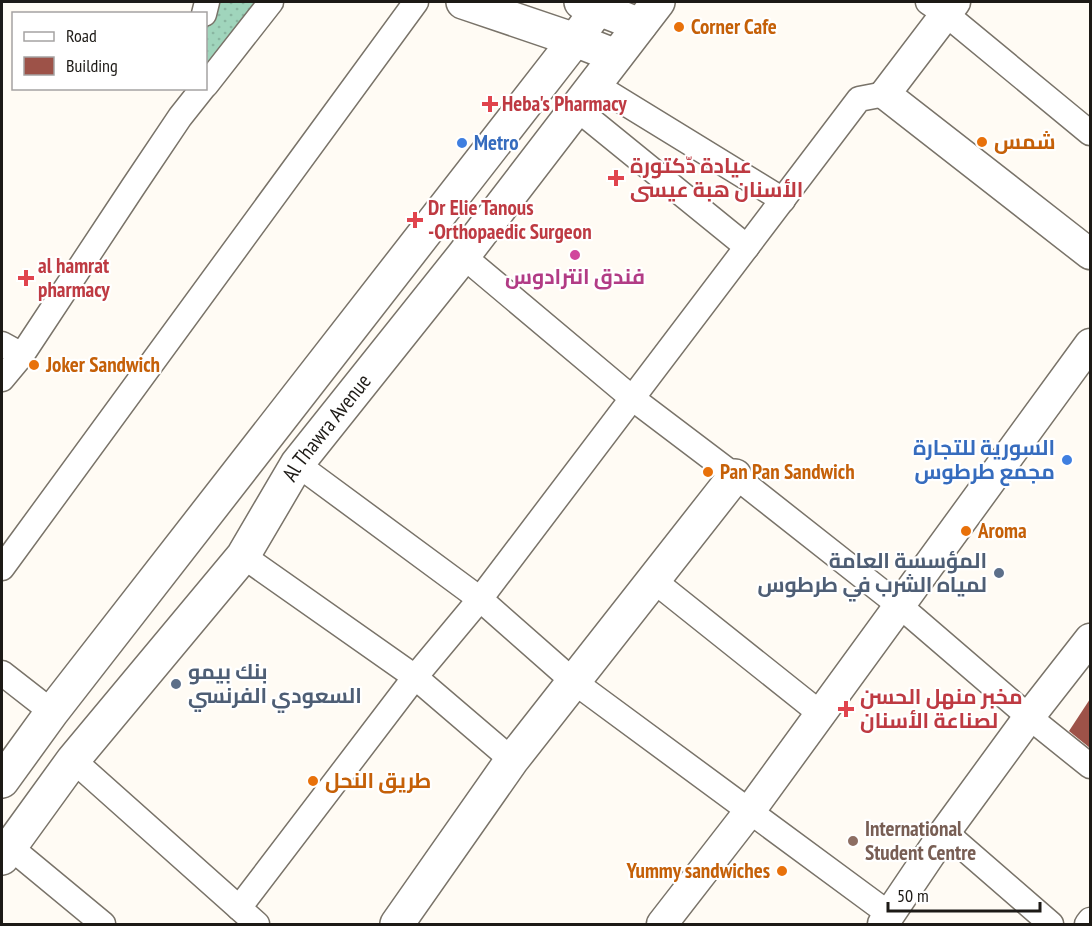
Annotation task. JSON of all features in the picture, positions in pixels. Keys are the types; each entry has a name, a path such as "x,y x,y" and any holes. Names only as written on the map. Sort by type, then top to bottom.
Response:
{"main road":[{"path":"462,2 616,56"},
{"path":"594,4 650,13"},
{"name":"Al Thawra Avenue","path":"2,781 52,712 575,40 594,4"},
{"name":"Al Thawra Avenue","path":"6,852 73,760 243,556 297,464 463,256 650,13"},
{"path":"397,924 512,760 735,476"}],"street":[{"path":"207,84 271,2"},
{"path":"2,568 416,2"},
{"path":"238,908 415,677 480,599 859,99 885,94 944,6 1090,133"},
{"path":"180,117 187,90"},
{"path":"2,379 12,349 201,90"},
{"path":"885,94 1090,254"},
{"path":"585,96 783,200"},
{"path":"585,96 747,247"},
{"path":"463,256 632,398 900,606 1029,717 1090,766"},
{"path":"662,924 749,812 1090,344"},
{"path":"297,464 480,599 573,681 749,812 886,919 945,832 1029,717 1090,639"},
{"path":"243,556 415,677 512,760"},
{"path":"652,580 821,714"},
{"path":"2,672 52,712"},
{"path":"73,760 257,924"},
{"path":"945,832 1051,924"},
{"path":"6,852 103,924"},
{"path":"1087,924 1090,920"}],"green space":[{"path":"212,2 262,2 207,72 207,25"}],"building":[{"path":"1090,699 1090,748 1069,731"}],"place":[{"name":"Corner Cafe","path":"679,27"},
{"name":"Heba's Pharmacy","path":"490,104"},
{"name":"شمس","path":"982,142"},
{"name":"Metro","path":"462,143"},
{"name":"عيادة دّكتورة الأسنان هبة عيسى","path":"616,178"},
{"name":"Dr Elie Tanous -Orthopaedic Surgeon","path":"415,220"},
{"name":"فندق انترادوس","path":"575,255"},
{"name":"al hamrat pharmacy","path":"26,278"},
{"name":"Joker Sandwich","path":"34,365"},
{"name":"السورية للتجارة مجمع طرطوس","path":"1067,460"},
{"name":"Pan Pan Sandwich","path":"708,472"},
{"name":"Aroma","path":"966,531"},
{"name":"المؤسسة العامة لمياه الشرب في طرطوس","path":"999,573"},
{"name":"بنك بيمو السعودي الفرنسي","path":"176,684"},
{"name":"مخبر منهل الحسن لصناعة الأسنان","path":"846,709"},
{"name":"طريق النحل","path":"313,781"},
{"name":"International Student Centre","path":"853,841"},
{"name":"Yummy sandwiches","path":"782,871"}]}
